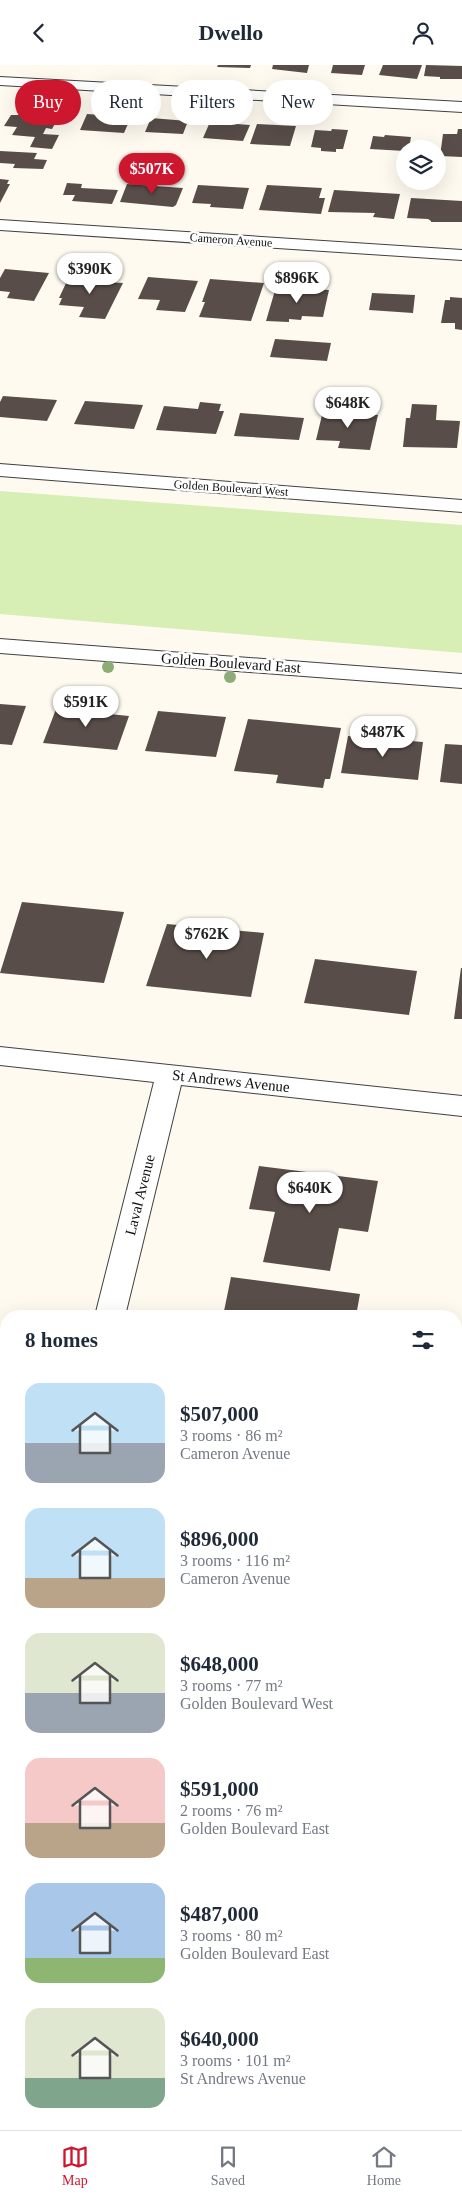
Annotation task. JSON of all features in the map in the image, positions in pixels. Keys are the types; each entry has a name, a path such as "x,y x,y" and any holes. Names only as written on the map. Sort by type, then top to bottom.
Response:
{"street":[{"path":"0,81 462,107"},
{"name":"Cameron Avenue","path":"0,225 462,255"},
{"name":"Golden Boulevard West","path":"0,470 462,506"},
{"name":"Golden Boulevard East","path":"0,646 462,681"},
{"name":"St Andrews Avenue","path":"0,1056 462,1106"},
{"name":"Laval Avenue","path":"111,1310 170,1074"}],"green space":[{"path":"0,491 462,525 462,653 0,614"}],"building":[{"path":"218,65 251,65 250,68 217,67"},
{"path":"273,65 309,65 307,73 272,69"},
{"path":"333,65 365,65 362,75 331,73"},
{"path":"383,65 422,65 417,79 379,75"},
{"path":"426,65 462,66 462,79 440,79 440,77 424,76"},
{"path":"87,114 91,114 91,125 128,125 124,133 80,130"},
{"path":"11,115 15,115 15,125 54,125 52,129 46,128 43,134 59,135 52,149 30,147 35,137 12,135 17,127 4,126"},
{"path":"161,119 171,120 171,125 186,125 183,134 145,132 148,125 161,125"},
{"path":"257,124 296,126 290,146 250,144"},
{"path":"209,125 250,125 243,141 203,138"},
{"path":"332,129 348,130 343,149 336,149 336,152 321,151 321,148 311,147 315,130 331,131"},
{"path":"458,129 462,129 462,157 446,156 446,140 442,140 443,134 457,134"},
{"path":"385,135 411,137 410,140 396,140 396,150 370,149 373,136 384,137"},
{"path":"0,151 37,153 34,159 47,160 43,169 13,168 15,164 0,163"},
{"path":"0,179 9,180 7,184 10,184 0,203"},
{"path":"67,183 82,184 81,188 118,190 112,204 72,201 75,195 63,195"},
{"path":"127,184 183,188 176,205 173,207 120,202"},
{"path":"198,185 249,188 243,209 210,207 211,204 192,203"},
{"path":"267,185 322,188 319,198 325,198 321,214 259,210"},
{"path":"334,190 400,194 394,219 373,217 375,213 328,212"},
{"path":"411,198 462,201 462,222 431,222 428,219 407,218"},
{"path":"5,269 49,273 34,301 7,298 10,292 0,291 0,278"},
{"path":"76,274 106,276 103,282 123,283 105,319 79,317 84,307 59,305 62,298 59,298 68,279 73,280"},
{"path":"148,277 198,281 185,312 156,310 160,300 138,299"},
{"path":"210,279 264,283 251,321 199,317 205,302 202,302"},
{"path":"276,287 329,290 323,317 302,316 301,320 289,319 289,322 266,321"},
{"path":"372,293 415,295 413,313 369,310"},
{"path":"450,297 462,298 462,330 455,329 455,323 441,323 445,300 450,300"},
{"path":"275,339 331,343 327,361 270,357"},
{"path":"3,396 57,400 47,421 0,417 0,402"},
{"path":"85,401 143,405 134,429 74,424"},
{"path":"200,402 221,404 219,411 224,411 216,434 156,430 164,406 198,409"},
{"path":"412,404 437,405 436,420 460,421 457,448 403,447 406,418 410,418"},
{"path":"323,411 378,415 370,450 338,448 340,441 316,440"},
{"path":"240,413 304,418 299,440 234,436"},
{"path":"0,704 26,706 12,745 0,744"},
{"path":"58,704 100,708 99,713 129,716 117,750 43,743"},
{"path":"158,711 226,717 216,757 145,751"},
{"path":"248,719 341,728 330,779 325,779 323,788 276,783 278,775 234,771"},
{"path":"348,736 423,742 418,780 341,773"},
{"path":"445,744 462,745 462,784 440,782"},
{"path":"22,902 124,912 104,983 0,973"},
{"path":"167,924 264,933 251,997 146,986"},
{"path":"315,959 417,971 409,1015 304,1003"},
{"path":"461,968 462,1019 454,1019"},
{"path":"259,1166 378,1181 368,1232 339,1228 330,1271 263,1262 275,1212 249,1209"},
{"path":"231,1277 360,1294 357,1310 224,1310"}]}
